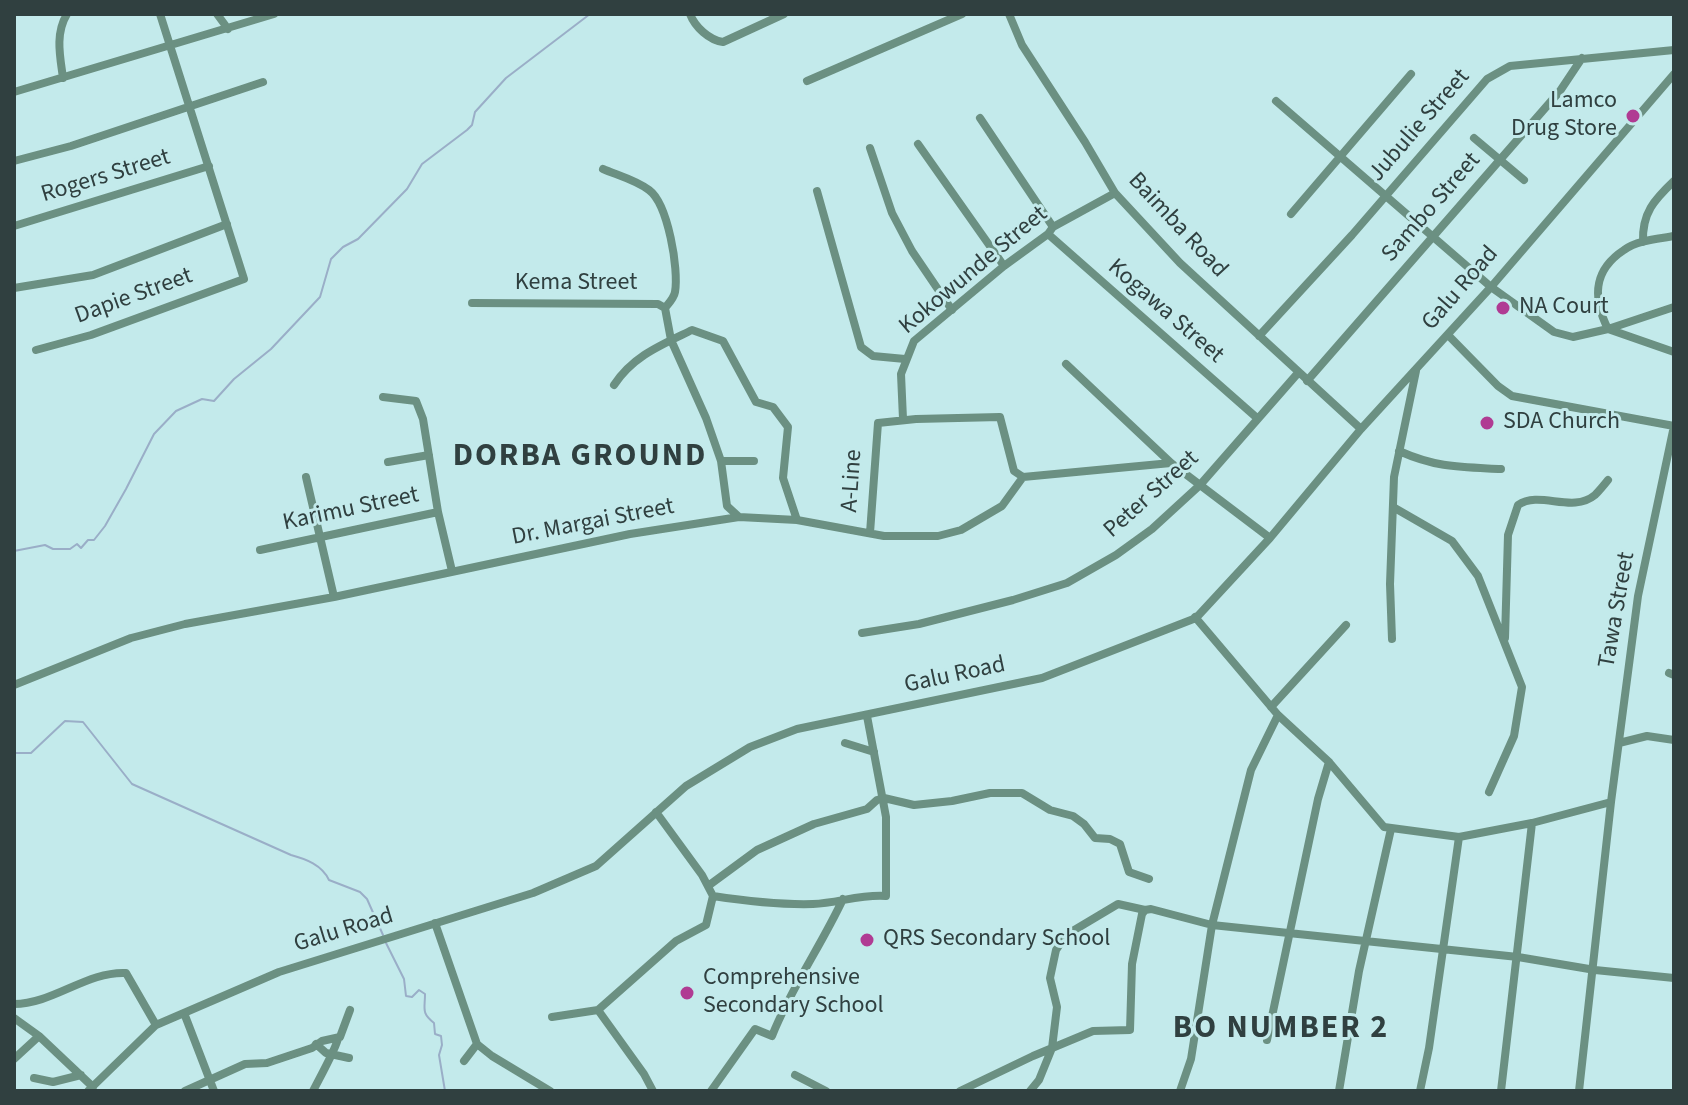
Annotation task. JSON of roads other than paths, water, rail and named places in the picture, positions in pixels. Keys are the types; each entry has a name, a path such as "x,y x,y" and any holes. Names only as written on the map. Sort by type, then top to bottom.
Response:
{"street":[{"path":"63,78 59,41 67,14"},
{"path":"14,288 93,275 227,224 160,14"},
{"path":"217,14 228,29"},
{"path":"14,92 274,14"},
{"path":"692,18 717,41 723,42 784,14"},
{"path":"807,81 962,14"},
{"name":"Baimba Road","path":"1009,14 1022,45 1115,193 1180,263 1361,429"},
{"name":"Jubulie Street","path":"1259,336 1352,235 1487,79 1510,66 1674,50"},
{"name":"Sambo Street","path":"1307,381 1435,238 1560,91 1582,58"},
{"path":"1291,214 1411,74"},
{"name":"Galu Road","path":"90,1089 156,1025 279,972 533,893 596,866 686,786 750,747 797,729 1042,678 1196,618 1270,538 1361,429 1491,287 1674,74"},
{"path":"14,161 71,146 263,82"},
{"path":"1276,101 1491,287 1554,332 1573,337 1674,307"},
{"name":"Kogawa Street","path":"980,118 1050,231 1257,418"},
{"path":"1474,138 1524,180"},
{"path":"918,144 1004,266"},
{"path":"870,148 892,213 912,251 952,310"},
{"name":"Rogers Street","path":"14,226 209,166"},
{"path":"603,169 650,190 659,201 666,220 675,272 675,295 665,308"},
{"path":"1643,242 1642,224 1653,202 1674,181"},
{"path":"817,191 861,347 873,356 905,359 901,374 903,419 1000,417 1014,471 1023,477 1171,463"},
{"name":"Kokowunde Street","path":"905,359 914,341 1004,266 1050,231 1115,193"},
{"name":"Dapie Street","path":"36,350 91,335 244,279 227,224"},
{"path":"1674,236 1643,242 1623,250 1607,267 1595,294 1608,329 1674,352"},
{"name":"Kema Street","path":"472,303 658,304 665,308 671,340 706,418 721,461 727,506 739,517"},
{"path":"614,385 623,371 641,355 692,330 723,341 756,402 773,407 788,427 783,478 797,520"},
{"path":"1448,335 1498,386 1512,396 1674,426"},
{"path":"1066,364 1171,463 1270,538"},
{"path":"1392,639 1390,584 1394,477 1416,370"},
{"name":"Peter Street","path":"862,633 946,617 1067,583 1152,529 1200,485 1298,373"},
{"path":"383,397 416,401 438,512"},
{"name":"A-Line","path":"870,533 878,423 903,419"},
{"name":"Tawa Street","path":"1579,1091 1595,970 1611,802 1638,596 1674,426"},
{"path":"1399,451 1443,467 1501,469"},
{"path":"388,462 429,455"},
{"path":"721,461 754,461"},
{"path":"306,477 334,597"},
{"name":"Dr. Margai Street","path":"14,685 131,638 216,617 334,597 630,534 739,517 797,520 884,536 938,536 961,530 1002,506 1023,477"},
{"path":"1505,643 1508,535 1518,505 1535,498 1572,503 1592,498 1608,480"},
{"path":"1393,507 1452,541 1478,576 1522,687 1514,736 1489,792"},
{"name":"Karimu Street","path":"260,550 438,512 452,571"},
{"path":"1196,618 1278,715 1329,762 1384,827 1459,837 1532,823 1611,802"},
{"path":"1271,707 1346,625"},
{"path":"1180,1091 1191,1059 1212,925 1251,770 1278,715"},
{"path":"713,896 751,902 815,904 865,895 886,896 884,798 867,716"},
{"path":"1619,743 1647,736 1674,740"},
{"path":"845,743 874,752"},
{"path":"1267,1040 1318,799 1329,762"},
{"path":"708,886 757,850 814,824 867,809 877,800 884,798 914,805 990,793 1022,793 1050,810 1073,816 1095,838 1110,839 1120,844 1129,872 1149,879"},
{"path":"552,1017 598,1010 676,941 706,925 713,896 656,812"},
{"path":"1501,1091 1532,823"},
{"path":"1339,1091 1366,940 1391,829"},
{"path":"1420,1091 1459,837"},
{"path":"711,1091 755,1029 772,1036 784,1005 831,926 843,899"},
{"path":"1030,1091 1039,1080 1052,1048 1057,1007 1050,978 1056,950 1066,935 1118,904 1212,925 1518,957 1595,970 1674,978"},
{"path":"960,1091 973,1089 1052,1048 1093,1031 1130,1030 1132,964 1145,910"},
{"path":"435,923 477,1044 550,1091"},
{"path":"14,1004 63,993 104,975 126,973 156,1025"},
{"path":"313,1091 337,1048 350,1010"},
{"path":"598,1010 653,1091"},
{"path":"184,1013 214,1091"},
{"path":"14,1018 39,1036 81,1075 90,1089"},
{"path":"14,1059 39,1036"},
{"path":"185,1091 245,1064 267,1063 338,1038"},
{"path":"316,1044 331,1054 349,1058"},
{"path":"464,1061 477,1044"},
{"path":"34,1078 53,1082 81,1075"},
{"path":"795,1075 826,1091"}],"waterway":[{"path":"14,551 45,545 53,549 70,549 77,544 81,548 88,540 94,540 126,489 154,434 176,411 202,399 214,401 234,379 271,349 320,297 331,259 343,247 358,239 407,189 422,164 472,125 475,112 506,78 590,14"},
{"path":"14,753 31,753 65,721 83,722 132,784 313,863 329,880 360,892 367,899 383,935"},
{"path":"385,941 404,979 406,996 412,997 419,990 425,994 425,1013 434,1023 435,1034 441,1036 439,1055 445,1091"}],"place":[{"name":"Lamco Drug Store","path":"1633,116"},
{"name":"NA Court","path":"1503,308"},
{"name":"SDA Church","path":"1487,423"},
{"name":"QRS Secondary School","path":"867,940"},
{"name":"Comprehensive Secondary School","path":"687,993"}],"district":[{"name":"DORBA GROUND","path":"580,458"},
{"name":"BO NUMBER 2","path":"1281,1030"}]}
